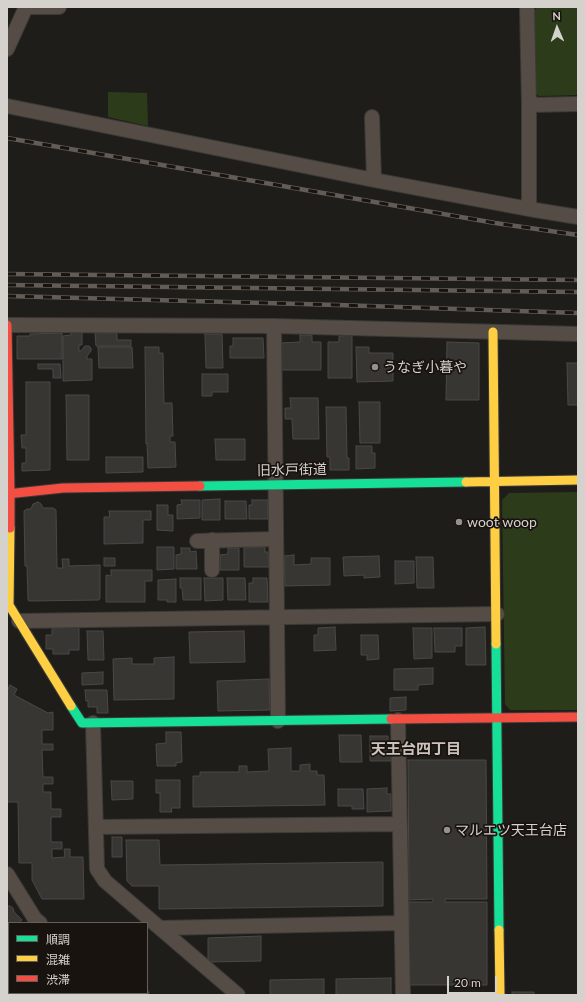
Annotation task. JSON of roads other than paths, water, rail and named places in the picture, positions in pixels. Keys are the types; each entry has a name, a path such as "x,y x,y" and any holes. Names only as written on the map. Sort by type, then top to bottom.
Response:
{"street":[{"path":"7,49 26,7 59,7"},
{"path":"527,7 529,209"},
{"path":"529,105 578,104"},
{"path":"7,106 374,180 578,217"},
{"path":"372,117 374,180"},
{"path":"578,334 274,326 7,325 9,494 8,605 82,723 578,717"},
{"path":"274,326 278,721"},
{"path":"493,332 500,995"},
{"name":"旧水戸街道","path":"9,494 63,488 578,480"},
{"path":"197,541 276,539"},
{"path":"212,540 212,570"},
{"path":"19,621 497,614"},
{"path":"398,720 403,995"},
{"path":"93,723 97,869 105,881 238,995"},
{"path":"96,827 400,824"},
{"path":"7,874 35,919 39,922"},
{"path":"160,928 401,923"}],"railway":[{"path":"7,138 495,223 578,235"},
{"path":"7,274 578,280"},
{"path":"7,285 578,292"},
{"path":"7,296 578,313"}],"place":[{"name":"うなぎ小暮や","path":"375,367"},
{"name":"woot woop","path":"459,522"},
{"name":"マルエツ天王台店","path":"447,830"}],"district":[{"name":"天王台四丁目","path":"416,749"}]}
